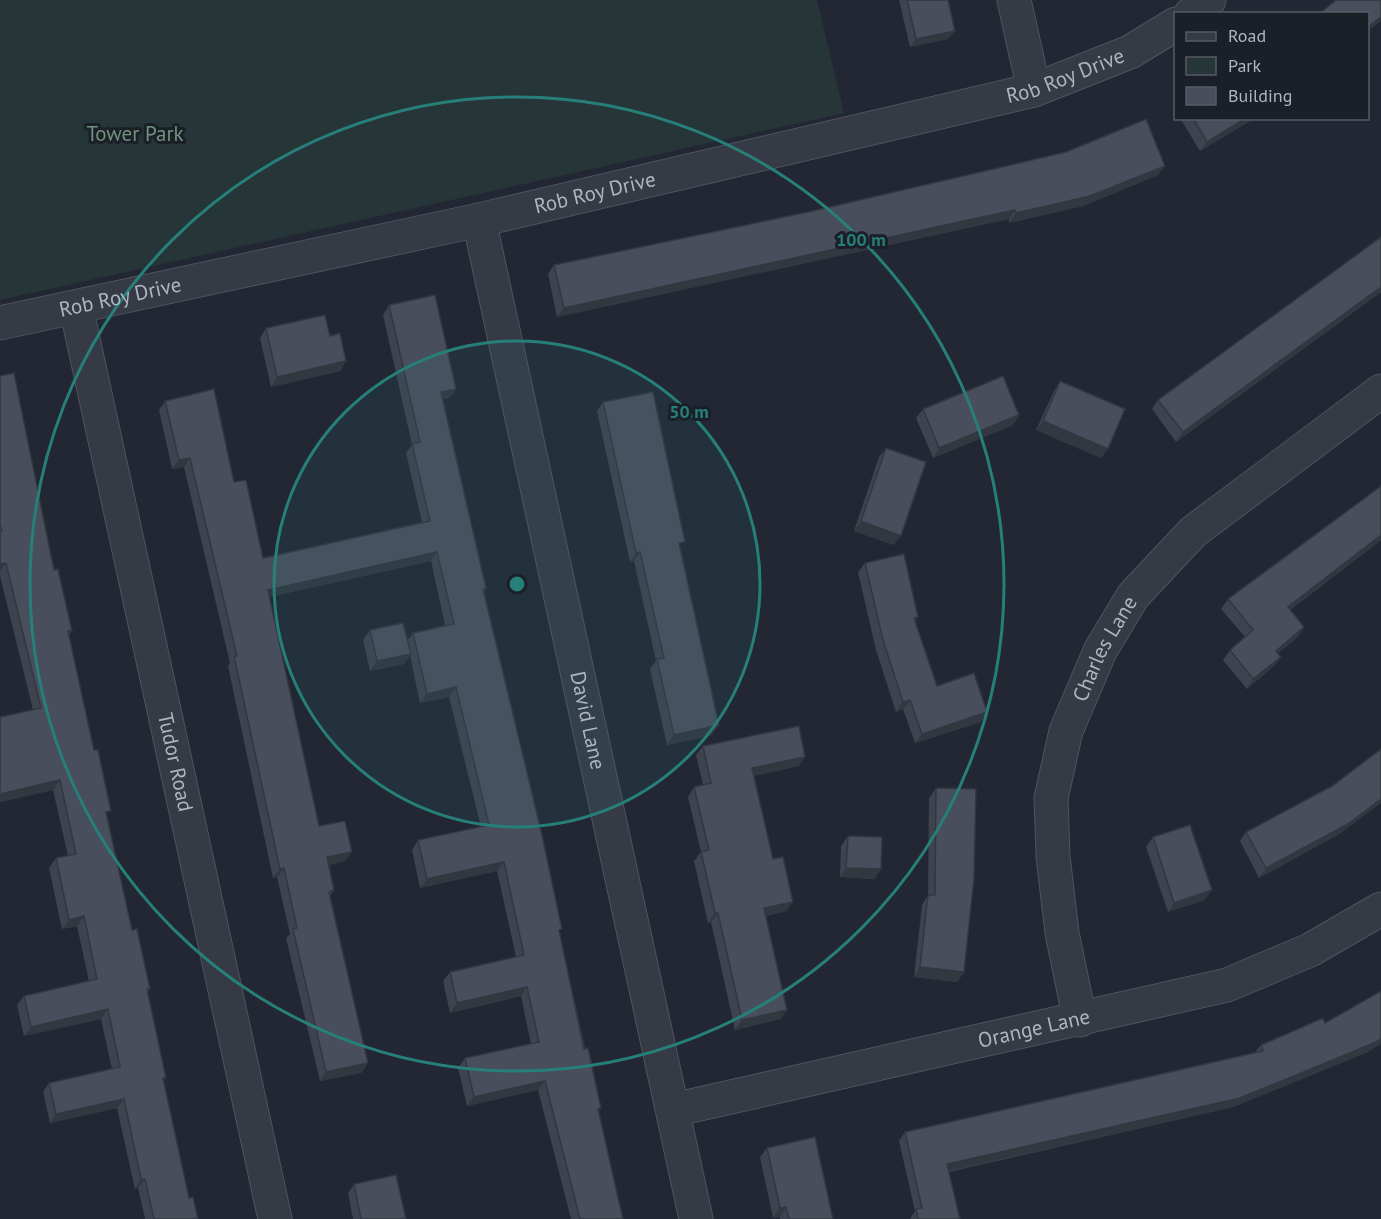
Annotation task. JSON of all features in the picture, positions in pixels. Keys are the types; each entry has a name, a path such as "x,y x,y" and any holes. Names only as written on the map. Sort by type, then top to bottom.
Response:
{"street":[{"path":"1014,0 1034,90"},
{"path":"1194,12 1209,0"},
{"name":"Rob Roy Drive","path":"0,323 479,220 1034,90 1130,52 1174,25"},
{"name":"David Lane","path":"479,220 696,1219"},
{"name":"Tudor Road","path":"76,308 274,1219"},
{"name":"Charles Lane","path":"1080,1020 1062,933 1053,856 1051,798 1066,731 1100,651 1133,596 1193,532 1381,391"},
{"name":"Orange Lane","path":"673,1110 1227,985 1310,950 1381,909"}],"green space":[{"name":"Tower Park","path":"0,0 817,0 844,113 0,300"}],"building":[{"path":"907,0 948,0 955,31 916,39"},
{"path":"1336,0 1381,0 1381,17 1369,26 1369,12 1321,12"},
{"path":"1146,119 1165,166 1090,196 1016,213 1015,210 564,308 554,265 808,212 1066,152"},
{"path":"1194,120 1243,120 1207,142"},
{"path":"1381,237 1381,287 1183,432 1158,400"},
{"path":"435,295 456,389 441,392 486,588 483,589 542,835 584,1049 588,1048 601,1108 598,1109 623,1219 580,1219 545,1081 474,1097 465,1058 539,1042 527,987 457,1003 450,972 524,955 504,862 427,879 418,840 489,825 456,687 427,694 413,633 454,624 437,552 268,590 319,826 345,821 352,852 327,857 334,890 329,892 368,1063 326,1072 293,929 297,928 284,868 280,869 234,656 237,656 190,458 179,460 165,401 214,389 234,482 246,480 263,558 430,521 412,444 420,442 389,305"},
{"path":"325,315 330,336 340,333 346,361 277,377 266,328"},
{"path":"14,373 54,570 58,569 72,631 68,631 94,750 98,750 111,811 106,812 132,930 137,929 150,989 147,989 166,1078 163,1078 189,1198 193,1197 198,1219 154,1219 145,1179 141,1179 124,1099 56,1114 49,1083 120,1067 108,1009 31,1027 24,996 97,979 84,916 69,920 56,858 76,854 60,780 0,794 0,717 41,708 6,563 0,564 0,532 2,531 0,525 0,376"},
{"path":"1003,376 1019,415 939,448 923,409"},
{"path":"1060,381 1125,409 1108,449 1043,421"},
{"path":"653,392 685,542 679,543 719,725 674,735 657,659 664,658 640,552 636,553 603,402"},
{"path":"886,448 926,462 901,536 861,521"},
{"path":"1381,486 1381,535 1288,607 1304,627 1276,651 1281,657 1253,679 1230,650 1253,630 1228,599"},
{"path":"904,554 918,617 914,618 937,686 974,673 987,712 922,734 910,700 903,702 883,640 865,563"},
{"path":"403,623 411,654 377,661 370,630"},
{"path":"799,726 805,757 752,768 773,859 783,857 793,902 764,908 787,1010 742,1020 718,913 715,913 701,852 709,850 694,787 711,783 703,746"},
{"path":"1381,749 1381,799 1348,824 1266,868 1246,832 1332,786"},
{"path":"936,788 976,789 974,878 964,972 920,967 928,895 935,895"},
{"path":"1190,825 1212,890 1174,903 1153,837"},
{"path":"848,836 882,837 881,869 846,868"},
{"path":"1381,991 1381,1039 1374,1043 1240,1098 947,1164 960,1219 918,1219 916,1209 922,1208 905,1132 1263,1051 1261,1045 1323,1018 1325,1023"},
{"path":"815,1137 833,1219 789,1219 786,1207 780,1208 767,1148"},
{"path":"396,1175 406,1219 361,1219 354,1184"}]}
